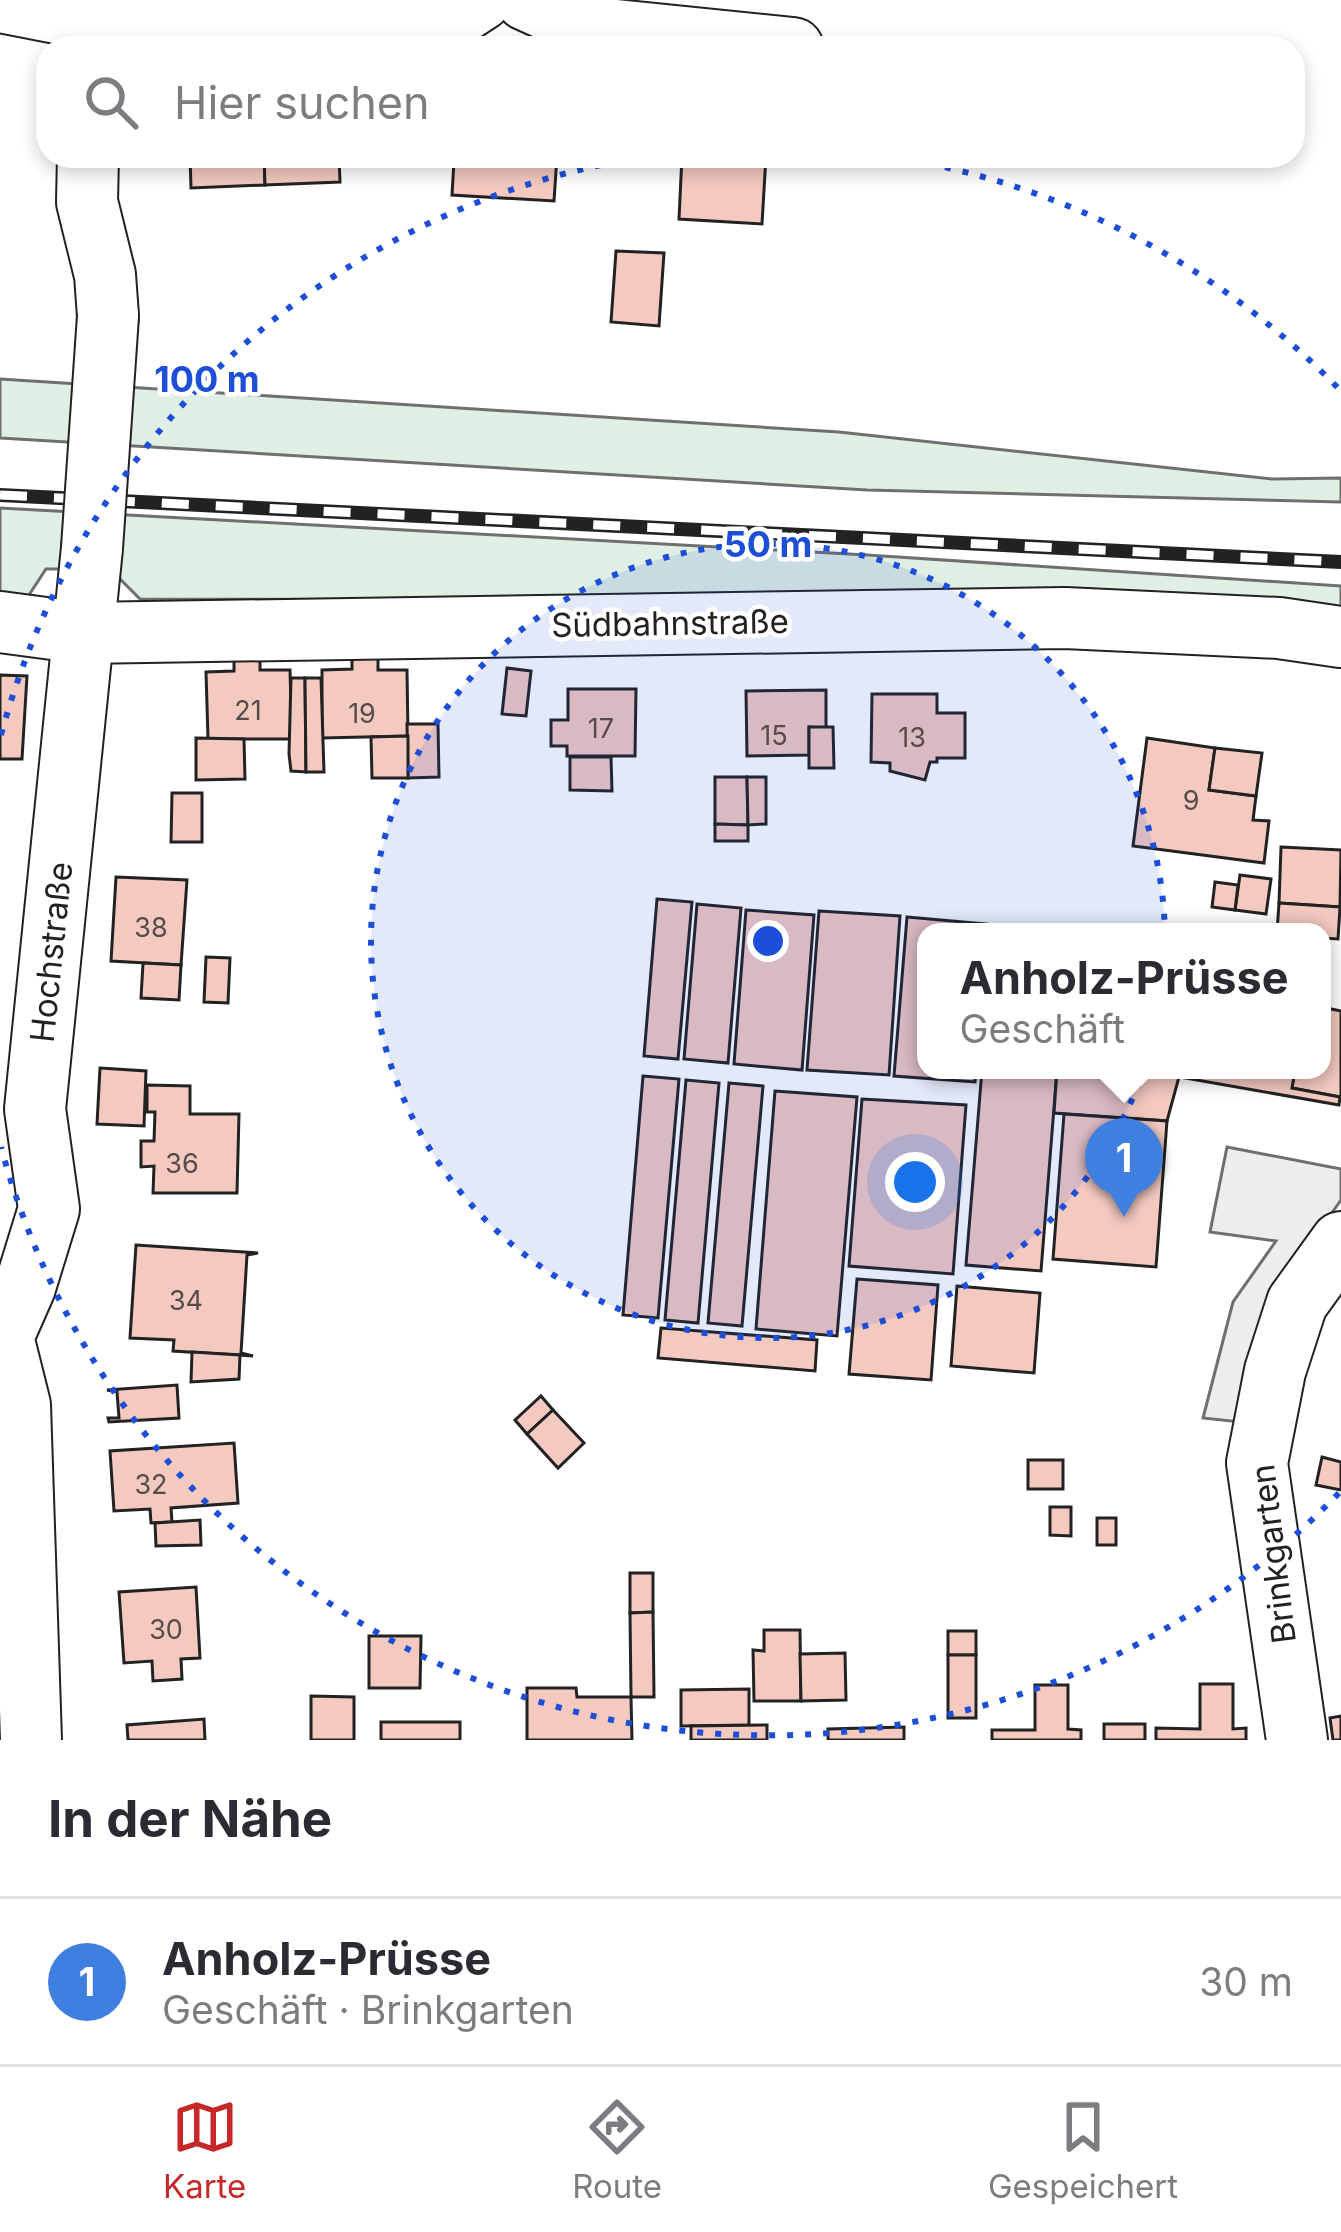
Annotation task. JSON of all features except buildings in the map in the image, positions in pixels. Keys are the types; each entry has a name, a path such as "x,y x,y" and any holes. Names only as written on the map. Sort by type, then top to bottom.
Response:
{"street":[{"path":"0,2 98,23 193,27 452,20 482,0"},
{"path":"526,0 586,27 675,36"},
{"name":"Hochstraße","path":"31,1740 20,1405 1,1337 25,1287 49,1209 35,1109 92,548 108,316 105,275 87,202 88,168"},
{"name":"Südbahnstraße","path":"0,622 83,634 1065,618 1279,628 1341,637"},
{"name":"Brinkgarten","path":"1297,1740 1257,1463 1275,1371 1298,1303 1341,1242"}],"green space":[{"path":"0,379 839,432 1272,479 1341,478 1341,502 867,490 0,438"},
{"path":"0,508 1341,586 1341,624 1064,601 140,599 110,569 46,569 27,598 0,596"}],"shaded area":[{"path":"1227,1147 1341,1169 1341,1200 1309,1245 1240,1422 1203,1418 1233,1302 1276,1241 1210,1232"}],"railway":[{"path":"0,495 1341,562"}],"place":[{"name":"Anholz-Prüsse","path":"1124,1217"}]}
